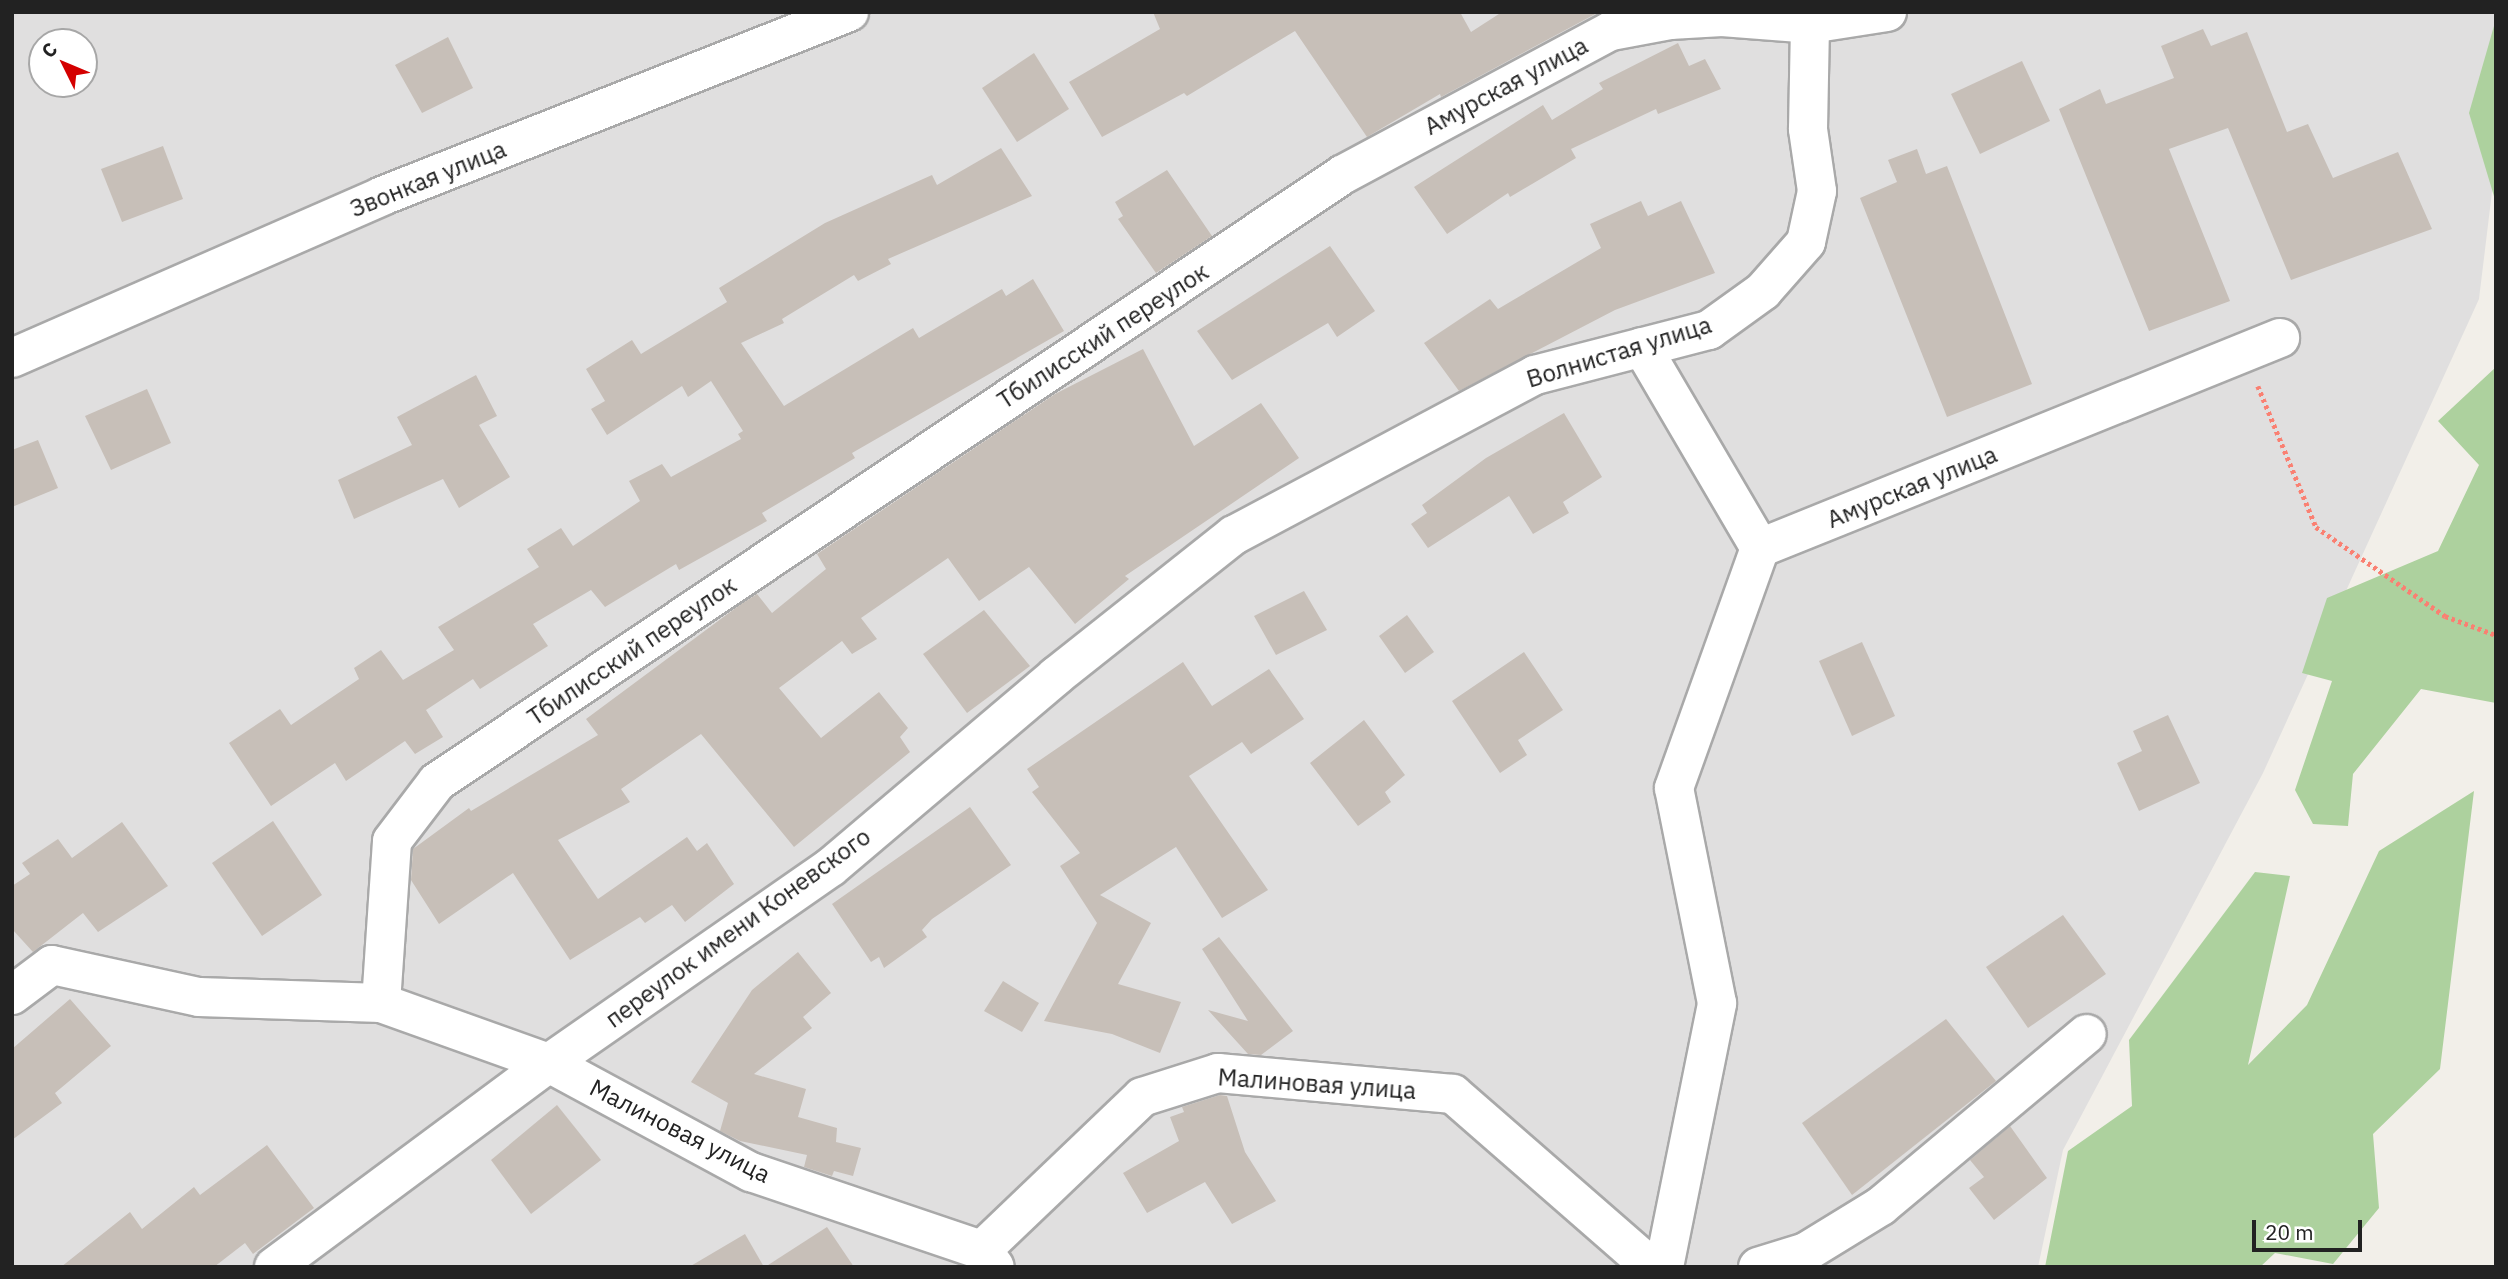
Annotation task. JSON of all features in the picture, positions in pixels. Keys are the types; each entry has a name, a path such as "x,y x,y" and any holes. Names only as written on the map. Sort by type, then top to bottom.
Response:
{"street":[{"name":"Звонкая улица","path":"12,358 382,197 849,12"},
{"name":"Амурская улица","path":"1342,174 1611,31 1670,20 1722,17 1810,24 1886,12"},
{"name":"Волнистая улица","path":"1368,463 1535,374 1709,330 1763,290 1806,242 1817,191 1808,129 1810,24"},
{"name":"Тбилисский переулок","path":"382,1003 392,841 437,782 1342,174"},
{"name":"Амурская улица","path":"1760,548 2280,338"},
{"path":"1642,347 1760,548 1674,788 1717,1003 1664,1267"},
{"name":"переулок имени Коневского","path":"274,1267 549,1063 831,867 1056,676 1234,535 1368,463"},
{"path":"12,995 52,965 199,997 382,1003"},
{"name":"Малиновая улица","path":"382,1003 549,1063 751,1172 989,1258 1142,1097 1219,1073 1452,1094 1651,1267"},
{"path":"1758,1267 1806,1252 1881,1206 2087,1034"}],"path":[{"path":"2244,353 2316,527 2445,616 2496,635"}],"shaded area":[{"path":"12,12 2496,12 2496,159 2479,299 2263,773 2063,1150 2038,1267 12,1267"}],"green space":[{"path":"2496,19 2496,203 2469,113"},
{"path":"2496,367 2496,703 2421,689 2353,774 2348,826 2313,824 2295,790 2332,681 2302,673 2327,598 2438,551 2479,465 2438,421"},
{"path":"2474,791 2440,1069 2373,1134 2379,1208 2333,1264 2275,1253 2260,1267 2045,1267 2068,1151 2132,1106 2129,1040 2255,872 2290,876 2248,1065 2307,1005 2379,851"}],"building":[{"path":"1153,12 1460,12 1471,32 1502,12 1599,12 1441,97 1440,94 1367,137 1295,31 1187,96 1184,93 1102,137 1069,82 1160,29"},
{"path":"2203,29 2211,46 2247,32 2287,132 2308,124 2333,178 2398,152 2432,229 2291,280 2228,128 2169,149 2230,301 2149,331 2059,109 2100,89 2106,104 2174,78 2161,46"},
{"path":"448,37 473,88 422,113 395,65"},
{"path":"1678,43 1689,66 1705,59 1721,89 1658,114 1656,109 1571,149 1576,158 1510,197 1508,193 1447,234 1414,187 1543,105 1552,120 1603,89 1599,83"},
{"path":"1034,53 1069,109 1017,142 982,88"},
{"path":"2022,61 2050,121 1980,154 1951,94"},
{"path":"163,146 183,199 122,222 101,169"},
{"path":"1001,148 1032,196 888,259 891,264 858,281 854,275 782,319 784,323 741,343 784,406 913,328 919,338 1002,289 1006,296 1033,279 1064,331 852,453 855,458 762,513 767,521 679,570 676,564 605,607 591,590 533,624 548,646 480,689 473,679 426,710 443,737 415,754 405,741 346,781 335,763 271,806 229,743 280,709 291,725 359,679 354,668 381,650 403,680 454,650 438,627 539,567 527,549 561,528 573,546 640,501 629,481 662,464 671,477 741,439 738,434 743,431 711,381 688,397 682,386 607,435 591,409 605,401 586,369 632,340 641,354 727,302 719,288 825,223 932,175 937,185"},
{"path":"1917,149 1926,174 1947,166 2032,384 1947,417 1860,198 1897,182 1888,160"},
{"path":"1167,170 1212,236 1156,273 1118,219 1123,216 1115,202"},
{"path":"1641,201 1648,216 1681,201 1715,273 1615,310 1459,391 1424,343 1490,299 1498,309 1601,248 1590,224"},
{"path":"1330,246 1375,311 1337,337 1328,323 1232,380 1197,331"},
{"path":"1143,349 1194,446 1261,403 1299,458 1125,576 1129,579 1075,624 1029,567 979,601 948,558 861,618 877,639 852,654 842,641 779,688 821,738 879,692 908,728 900,737 910,752 794,847 701,734 621,789 630,802 558,840 598,899 687,837 697,851 707,843 734,884 685,922 672,905 645,923 640,917 570,960 513,873 439,924 411,880 413,849 469,808 471,811 598,735 586,719 741,604 757,594 772,613 826,569 817,554 1055,394"},
{"path":"476,375 497,416 479,425 510,477 459,508 443,479 354,519 338,480 412,445 397,417"},
{"path":"147,389 171,443 111,470 85,416"},
{"path":"1564,413 1602,477 1563,502 1569,513 1533,534 1509,496 1428,548 1411,524 1427,513 1422,505 1486,458"},
{"path":"38,440 58,488 12,507 12,450"},
{"path":"1304,591 1327,630 1276,655 1254,616"},
{"path":"984,610 1030,666 967,713 923,654"},
{"path":"1407,615 1434,652 1405,673 1379,636"},
{"path":"1862,642 1895,716 1852,736 1819,661"},
{"path":"1524,652 1563,710 1518,740 1527,755 1500,773 1452,701"},
{"path":"1183,662 1212,706 1269,669 1304,719 1251,754 1242,742 1189,776 1268,890 1222,918 1176,847 1100,895 1151,923 1118,984 1181,1002 1160,1053 1112,1034 1044,1021 1097,923 1060,866 1080,853 1032,792 1039,787 1027,769"},
{"path":"2168,715 2200,783 2139,811 2117,763 2142,751 2133,731"},
{"path":"1364,720 1405,775 1385,792 1391,802 1358,826 1310,763"},
{"path":"970,807 1011,865 932,919 922,930 927,937 884,968 879,957 871,962 832,904"},
{"path":"273,821 322,895 262,936 212,863"},
{"path":"122,822 168,886 98,932 83,913 33,952 12,929 12,886 30,874 22,863 58,839 72,858"},
{"path":"2063,915 2106,974 2028,1028 1986,967"},
{"path":"1219,937 1293,1031 1261,1055 1248,1054 1208,1010 1248,1021 1202,949"},
{"path":"798,952 831,993 803,1017 812,1028 754,1074 806,1089 798,1117 837,1128 836,1142 861,1148 853,1176 834,1171 832,1176 804,1167 807,1155 740,1141 720,1131 728,1103 691,1082 752,990"},
{"path":"1003,981 1039,1003 1022,1032 984,1011"},
{"path":"70,999 111,1046 55,1093 62,1103 12,1140 12,1049"},
{"path":"1946,1019 1996,1081 1852,1195 1802,1123"},
{"path":"1220,1095 1227,1096 1245,1152 1276,1201 1232,1224 1205,1182 1147,1213 1123,1173 1179,1141 1170,1117 1184,1112 1182,1107"},
{"path":"557,1105 601,1160 531,1214 491,1160"},
{"path":"2010,1126 2047,1178 1994,1220 1969,1188 1984,1177 1970,1160"},
{"path":"267,1145 314,1208 253,1254 245,1243 214,1267 61,1267 130,1212 142,1229 194,1187 200,1195"},
{"path":"827,1227 854,1267 765,1267"},
{"path":"745,1234 764,1267 689,1267"}]}
